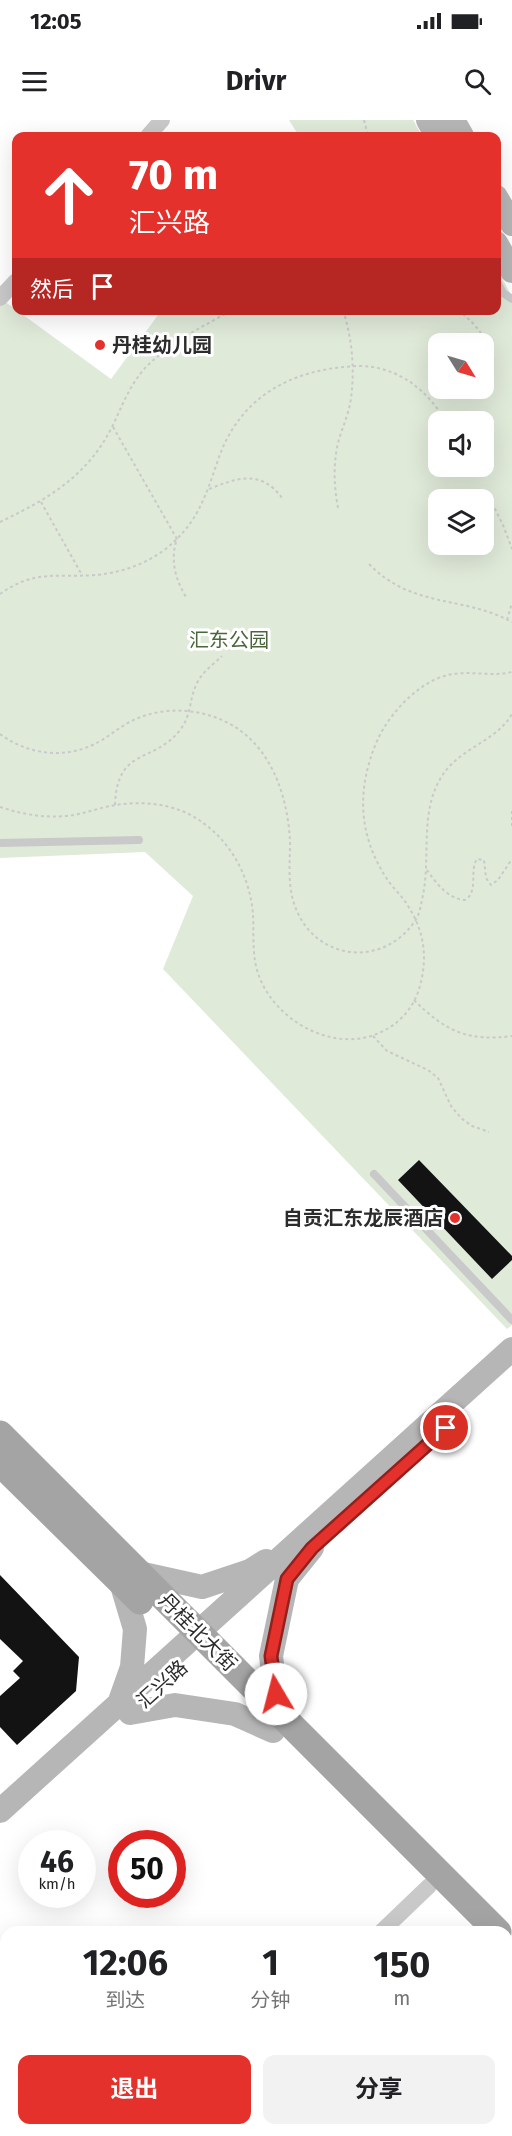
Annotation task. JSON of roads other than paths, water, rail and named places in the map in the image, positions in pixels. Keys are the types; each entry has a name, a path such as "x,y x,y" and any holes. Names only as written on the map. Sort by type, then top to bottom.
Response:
{"main road":[{"path":"501,252 512,271"},
{"path":"125,1708 175,1705 276,1722 271,1656 287,1579 306,1545 512,1349"},
{"path":"0,1812 125,1708 306,1545 512,1368"},
{"name":"丹桂北大街","path":"0,1434 130,1578 276,1722 492,1926"},
{"name":"丹桂北大街","path":"0,1463 130,1578"},
{"path":"125,1708 135,1629 130,1578 201,1587 250,1570 306,1545"},
{"name":"汇兴路","path":"0,1831 125,1708"},
{"name":"丹桂北大街","path":"276,1722 469,1926"}],"street":[{"path":"152,132 162,120"},
{"path":"0,298 12,285"},
{"path":"387,1926 429,1886"}],"lane":[{"path":"501,289 512,299"},
{"path":"0,843 139,840"},
{"path":"374,1174 512,1320"}],"place":[{"name":"丹桂幼儿园","path":"100,345"},
{"name":"自贡汇东龙辰酒店","path":"455,1218"}],"park label":[{"name":"汇东公园","path":"229,640"}]}
